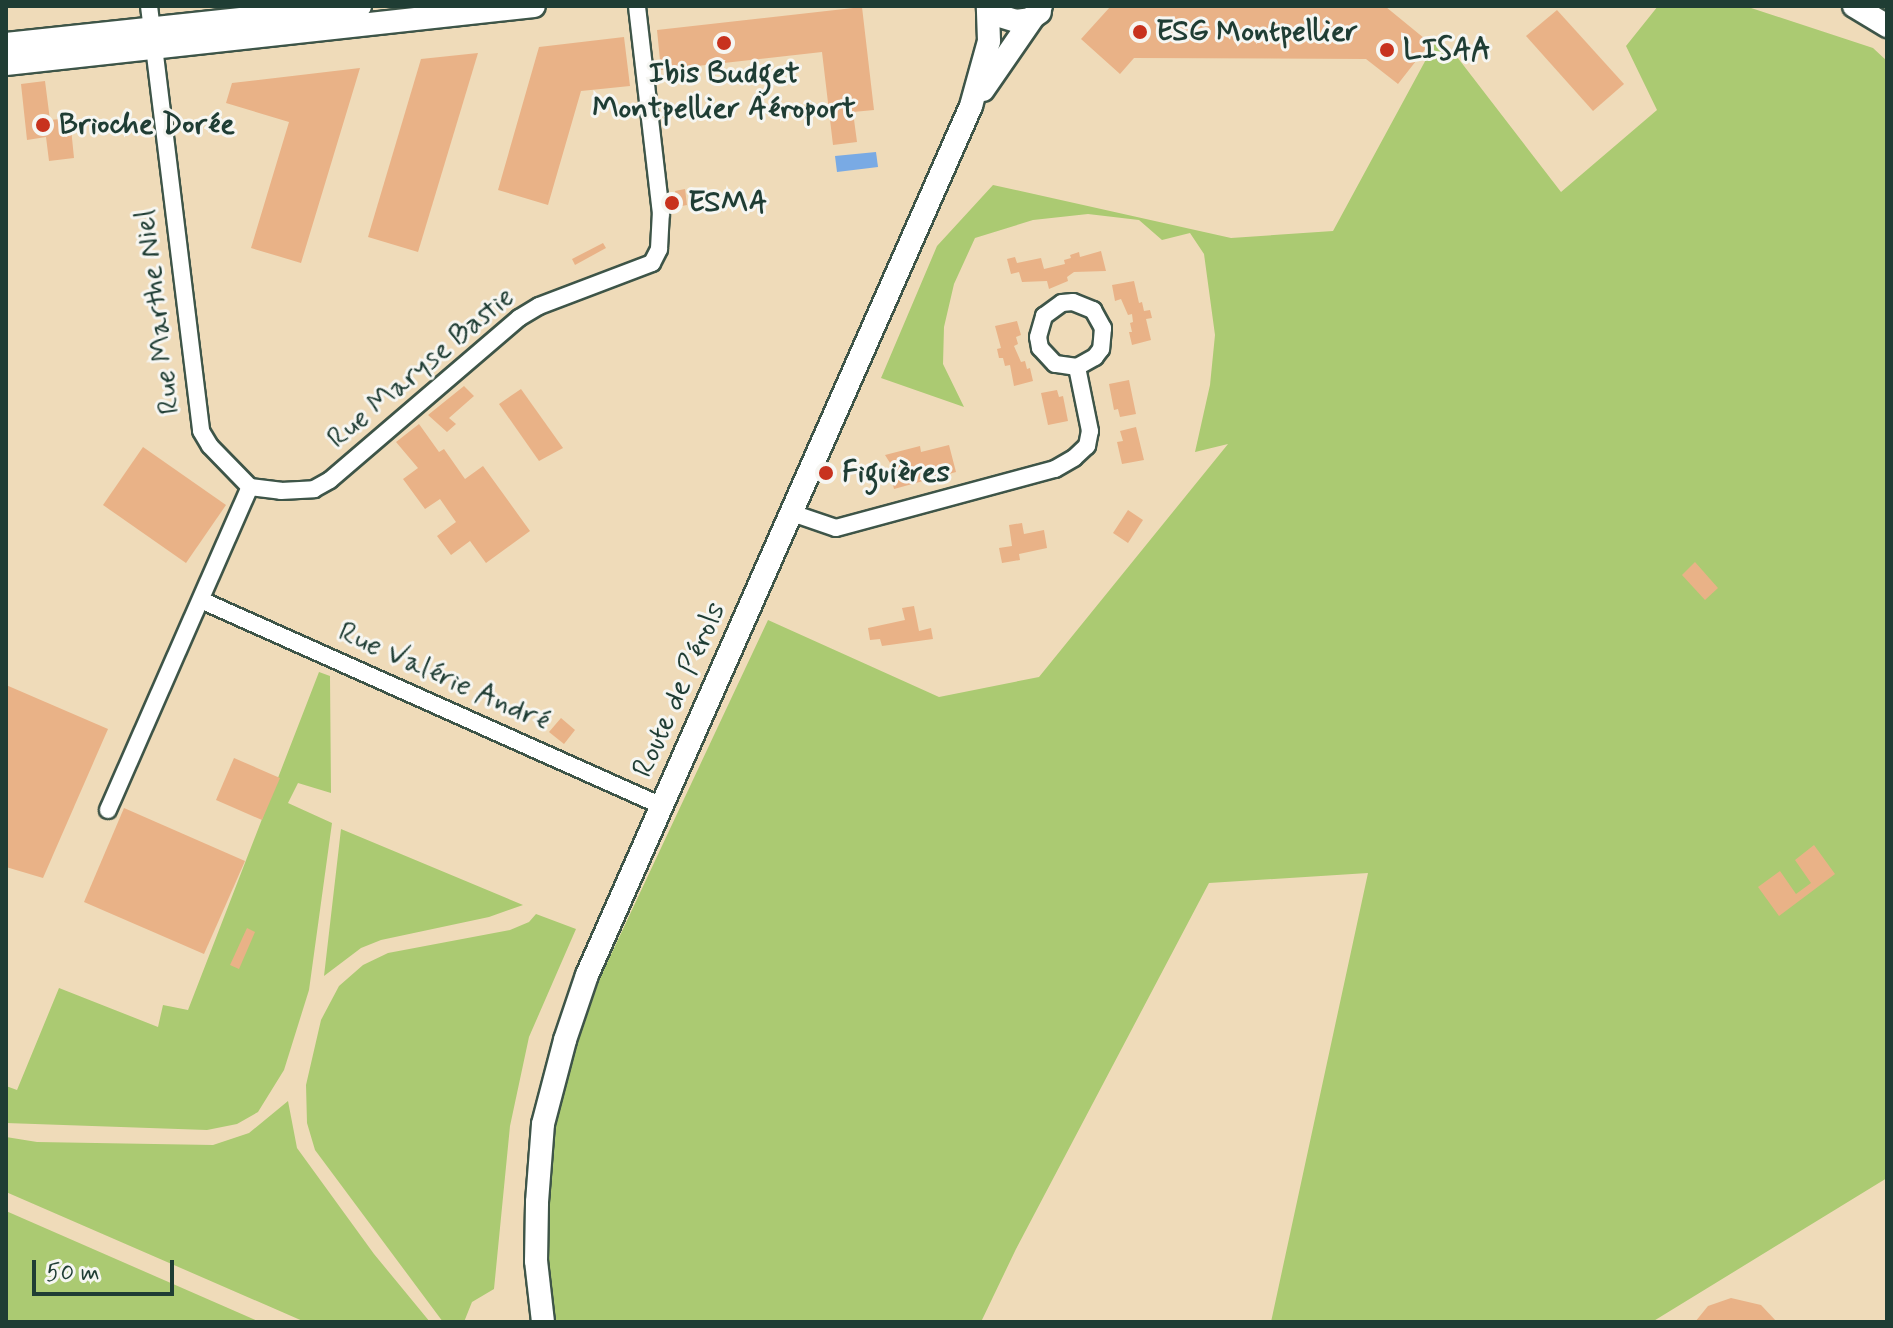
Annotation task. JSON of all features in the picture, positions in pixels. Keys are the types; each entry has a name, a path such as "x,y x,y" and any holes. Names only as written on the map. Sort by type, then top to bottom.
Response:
{"street":[{"name":"Rue Marthe Niel","path":"149,6 200,424 210,446 250,487"},
{"path":"6,64 360,6"},
{"path":"6,44 155,38 534,6"},
{"name":"Rue Maryse Bastie","path":"250,487 281,491 320,487 519,318 539,306 652,263 659,249 661,214 637,6"},
{"path":"989,6 1008,20 1024,21 1042,9"},
{"name":"Route de Pérols","path":"543,1322 536,1261 543,1124 565,1040 587,975 971,106 989,41 989,6"},
{"path":"1854,6 1887,26"},
{"path":"1882,6 1887,10"},
{"name":"Route de Pérols","path":"971,106 1042,9"},
{"path":"1073,302 1093,310 1103,328 1101,349 1095,357 1077,367 1055,364 1040,348 1038,337 1044,316 1062,303 1073,302"},
{"path":"792,513 836,528 1055,469 1087,446 1090,431 1077,367"},
{"path":"108,810 203,601 250,487"},
{"name":"Rue Valérie André","path":"203,601 662,806"}],"green space":[{"path":"1658,6 1745,6 1873,48 1887,61 1887,1178 1652,1322 1271,1322 1368,873 1209,883 1016,1249 981,1322 552,1322 545,1232 559,1098 600,978 768,620 939,697 1039,677 1228,444 1195,452 1210,385 1215,335 1204,254 1190,233 1162,240 1139,220 1088,214 1033,220 975,238 954,284 944,327 943,364 964,407 881,378 937,246 993,185 1231,238 1333,231 1436,41 1454,53 1561,192 1657,110 1626,46"},
{"path":"319,672 330,676 331,793 298,783 288,803 332,823 309,990 284,1070 258,1112 237,1124 207,1130 6,1123 6,1086 17,1090 59,988 158,1027 163,1005 188,1010"},
{"path":"341,829 523,905 489,917 381,940 361,948 324,976"},
{"path":"536,914 576,929 529,1037 510,1126 494,1289 472,1302 464,1322 443,1322 315,1150 307,1123 306,1085 321,1020 339,986 363,965 388,953 510,930 529,922"},
{"path":"288,1101 297,1148 374,1254 430,1322 305,1322 6,1192 6,1137 37,1142 213,1145 249,1133"},
{"path":"6,1211 260,1322 6,1322"}],"water":[{"path":"876,152 878,167 837,172 835,156"}],"building":[{"path":"862,7 874,110 853,112 857,142 833,145 822,52 661,70 657,30"},
{"path":"1110,7 1386,7 1430,43 1398,84 1366,59 1134,58 1120,74 1081,39"},
{"path":"1557,10 1624,84 1593,111 1526,36"},
{"path":"624,37 630,86 581,91 548,205 498,190 539,47"},
{"path":"478,53 418,252 368,237 421,59"},
{"path":"360,68 301,263 251,248 289,122 226,103 232,83"},
{"path":"45,81 50,120 70,118 74,158 49,161 46,137 27,140 21,84"},
{"path":"685,189 687,205 677,207 675,191"},
{"path":"603,243 606,248 575,265 572,259"},
{"path":"1101,251 1106,271 1074,272 1067,277 1068,281 1049,289 1047,281 1022,282 1019,272 1011,274 1007,259 1015,257 1017,263 1041,258 1044,269 1065,264 1064,260 1079,252 1080,257"},
{"path":"1134,281 1139,303 1142,302 1144,311 1150,310 1152,318 1146,319 1151,340 1132,345 1129,332 1132,332 1132,314 1128,315 1121,299 1115,301 1112,285"},
{"path":"1017,321 1021,335 1016,337 1018,344 1014,346 1021,362 1025,361 1027,369 1030,368 1033,381 1014,386 1010,365 1005,366 1003,358 999,358 997,349 1001,348 995,326"},
{"path":"1129,380 1136,414 1120,417 1118,409 1114,410 1109,384"},
{"path":"464,386 474,396 449,418 456,424 447,432 428,415"},
{"path":"521,389 563,448 539,461 499,404"},
{"path":"1057,390 1059,397 1063,396 1068,421 1048,425 1041,393"},
{"path":"419,424 439,452 444,449 465,479 483,466 530,531 486,563 470,541 451,555 437,536 456,522 440,499 425,509 403,479 418,468 396,442"},
{"path":"1136,427 1144,460 1122,464 1117,442 1123,441 1120,431"},
{"path":"949,445 956,472 894,489 891,477 897,474 885,455 920,446 921,452"},
{"path":"143,447 226,505 186,563 103,505"},
{"path":"1128,510 1143,520 1128,543 1113,533"},
{"path":"1022,523 1024,534 1044,530 1047,548 1019,554 1020,560 1002,563 999,548 1012,546 1009,525"},
{"path":"1695,562 1718,588 1705,600 1682,575"},
{"path":"914,606 919,631 931,628 933,639 882,646 880,639 870,640 868,628 905,620 902,608"},
{"path":"6,685 108,729 43,878 6,867"},
{"path":"561,718 575,730 564,744 549,732"},
{"path":"234,758 280,778 262,820 216,800"},
{"path":"124,808 245,861 204,954 84,902"},
{"path":"1814,845 1835,874 1779,916 1758,887 1780,871 1796,894 1811,883 1795,860"},
{"path":"247,928 255,932 239,969 230,965"},
{"path":"1731,1298 1761,1305 1777,1322 1695,1322 1708,1306"}],"place":[{"name":"ESG Montpellier","path":"1140,32"},
{"name":"Ibis Budget Montpellier Aéroport","path":"724,43"},
{"name":"LISAA","path":"1387,50"},
{"name":"Brioche Dorée","path":"43,125"},
{"name":"ESMA","path":"672,203"},
{"name":"Figuières","path":"826,473"}]}
